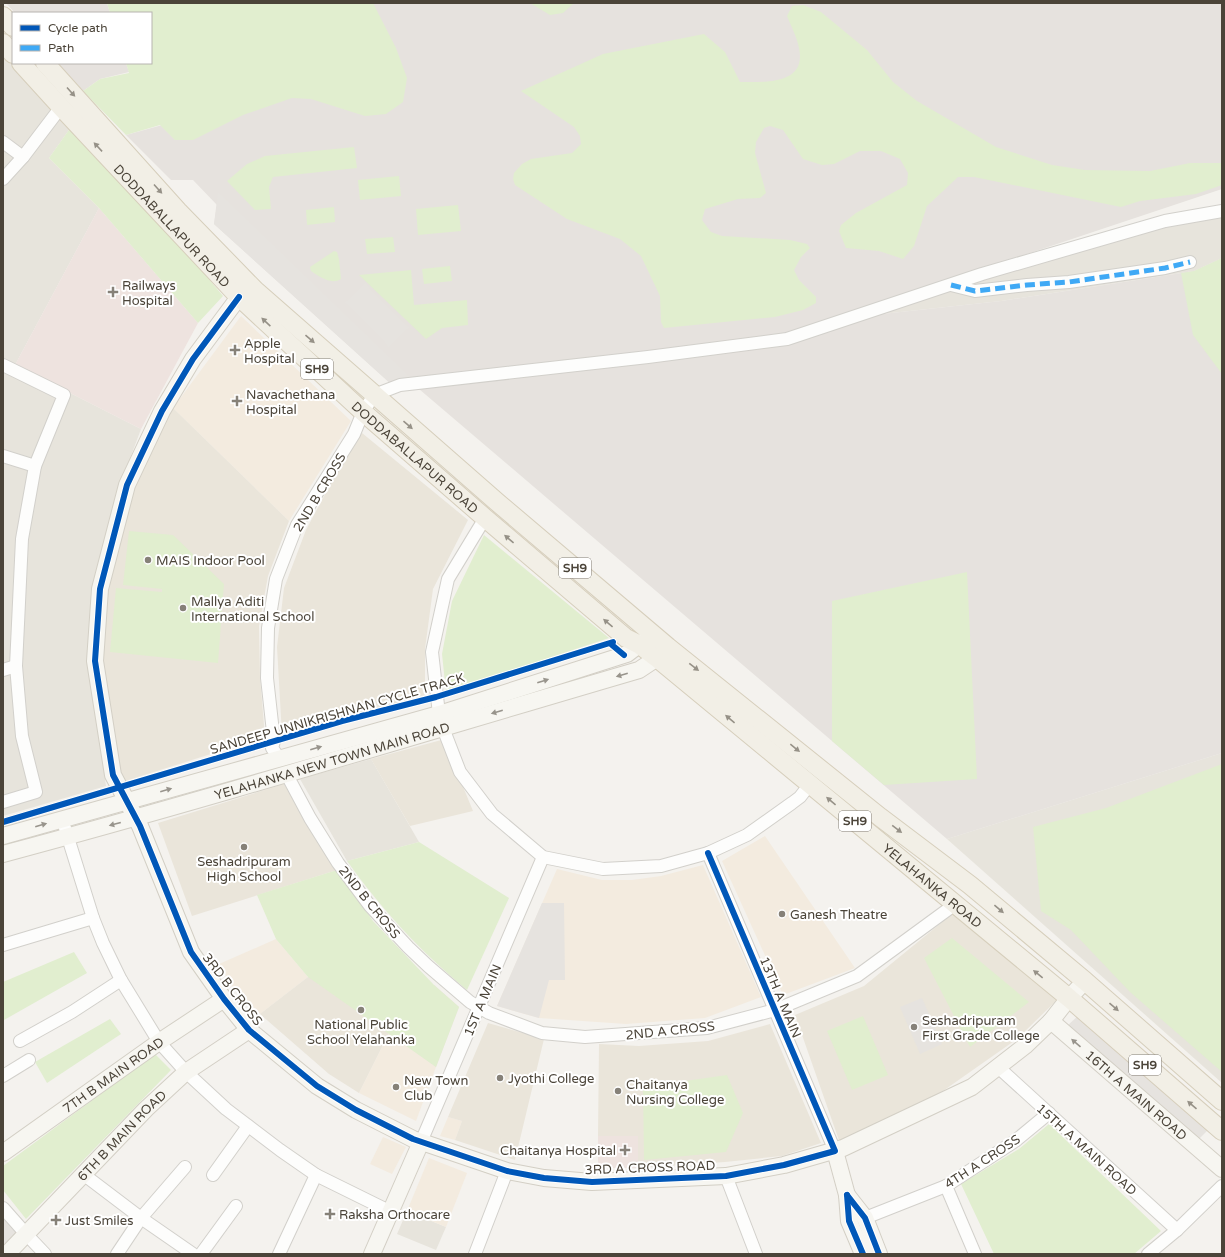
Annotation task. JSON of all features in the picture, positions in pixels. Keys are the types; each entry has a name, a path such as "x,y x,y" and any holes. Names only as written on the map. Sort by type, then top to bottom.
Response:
{"main road":[{"path":"3,16 12,26"},
{"path":"3,43 12,53"},
{"name":"DODDABALLAPUR ROAD","path":"22,64 60,107 239,297 363,412 626,638 646,640"},
{"name":"DODDABALLAPUR ROAD","path":"46,64 178,211 255,290 374,396 497,502 646,640"},
{"name":"YELAHANKA ROAD","path":"646,640 970,885 1085,981 1222,1101"},
{"name":"YELAHANKA ROAD","path":"662,652 805,790 954,905 1069,998 1222,1131"}],"street":[{"path":"3,179 23,157 60,107"},
{"path":"3,142 23,157"},
{"path":"374,396 400,385 648,357 787,339 982,274 1165,222 1222,211"},
{"path":"951,285 975,291 1069,282 1165,268 1190,262"},
{"path":"106,807 113,775 95,661 100,589 125,492 159,418 177,386 193,359 239,297"},
{"path":"3,365 64,395 35,466 22,539 16,666 22,736 36,792 3,802"},
{"name":"2ND B CROSS","path":"279,758 272,748 274,741 267,678 268,628 276,579 297,525 354,434 363,412 374,396"},
{"path":"3,456 35,466"},
{"path":"485,518 448,579 432,652 441,721 460,772 492,814 543,857 603,869 661,866 708,853 747,835 805,790"},
{"name":"YELAHANKA NEW TOWN MAIN ROAD","path":"3,854 287,775 627,654 646,640"},
{"name":"YELAHANKA NEW TOWN MAIN ROAD","path":"3,836 279,758 441,721 639,670 662,652"},
{"path":"3,670 16,666"},
{"name":"3RD B CROSS","path":"113,775 136,818 191,952 224,999 249,1030 317,1086 356,1110 413,1140 421,1142"},
{"name":"2ND B CROSS","path":"287,775 323,841 370,906 428,966 470,1002 479,1007"},
{"path":"62,820 92,918 121,980 159,1042 186,1072 226,1109 248,1126 316,1175 391,1212"},
{"name":"13TH A MAIN","path":"708,853 835,1151 847,1195"},
{"name":"1ST A MAIN","path":"421,1142 543,857"},
{"name":"2ND A CROSS","path":"479,1007 489,1013 542,1032 585,1037 707,1028 775,1010 856,976 954,905"},
{"path":"3,945 92,918"},
{"path":"20,1041 72,1012 121,980"},
{"name":"3RD A CROSS ROAD","path":"421,1142 507,1171 544,1178 592,1182 726,1176 784,1165 835,1151 972,1087 1025,1046 1051,1021 1085,981"},
{"name":"7TH B MAIN ROAD","path":"3,1153 159,1042 224,999"},
{"name":"16TH A MAIN ROAD","path":"1051,1021 1222,1169"},
{"name":"6TH B MAIN ROAD","path":"7,1254 146,1109 186,1072 249,1030"},
{"path":"3,1076 29,1060"},
{"name":"15TH A MAIN ROAD","path":"998,1067 1177,1230"},
{"name":"4TH A CROSS","path":"865,1218 946,1186 1015,1141 1049,1114"},
{"path":"213,1175 248,1126"},
{"path":"372,1254 421,1142"},
{"path":"117,1254 141,1218 185,1167"},
{"path":"475,1254 507,1171"},
{"path":"83,1174 141,1218 193,1254"},
{"path":"279,1254 316,1175"},
{"path":"726,1176 756,1254"},
{"path":"946,1186 975,1254"},
{"path":"1148,1254 1177,1230 1222,1186"},
{"path":"847,1195 865,1218 879,1254"},
{"path":"847,1195 849,1221 863,1254"},
{"path":"201,1254 236,1206"},
{"path":"3,1208 45,1254"}],"shaded area":[{"path":"6,3 107,3 110,12 14,12"},
{"path":"304,3 1222,3 1222,189 787,334 391,384 214,224 217,205 193,180 171,180 126,135 290,90"},
{"path":"3,47 12,56 12,64 20,64 76,120 49,158 99,208 15,365 141,429 122,480 88,662 106,786 3,816"},
{"path":"59,64 126,64 129,72 100,79 83,91"},
{"path":"218,192 414,381 391,384 214,224"},
{"name":"Railways Hospital","path":"99,208 198,323 141,429 15,365"},
{"path":"1222,217 1222,258 1194,271 1001,301 882,314 883,310 1040,262 1183,221"},
{"path":"1222,258 1222,753 947,839 419,389 788,343 882,314 1001,301 1194,271"},
{"path":"365,283 409,328 389,347 345,302"},
{"path":"241,316 351,421 289,521 173,408"},
{"name":"Mallya Aditi International School","path":"173,408 289,521 268,576 259,626 260,677 265,737 122,782 102,668 105,591 133,486"},
{"path":"362,433 468,520 433,589 425,649 425,695 282,735 277,647 284,588 306,530 340,466"},
{"path":"445,739 473,811 410,826 371,759"},
{"path":"1222,753 1222,1083 947,839"},
{"path":"371,759 419,842 347,861 300,779"},
{"name":"Seshadripuram High School","path":"284,784 337,870 192,916 158,823"},
{"name":"Ganesh Theatre","path":"765,836 855,968 783,995 722,861"},
{"path":"703,865 761,997 705,1018 626,1024 539,1018 497,1006 557,869 602,880 632,880 661,876"},
{"path":"542,903 564,903 565,980 549,980 539,1018 497,1006"},
{"name":"Seshadripuram First Grade College","path":"952,914 1057,1000 1017,1039 923,1105 841,1146 795,1015 864,986"},
{"path":"276,939 308,977 260,1014 232,986 219,964"},
{"name":"National Public School Yelahanka","path":"308,977 434,985 459,1007 436,1067 389,1033 359,1093 329,1074 260,1014"},
{"path":"922,998 942,1044 920,1054 900,1007"},
{"path":"1081,1013 1212,1126 1197,1141 1065,1028"},
{"name":"Jyothi College","path":"488,1023 544,1039 515,1160 455,1140 462,1121 448,1117"},
{"path":"770,1024 821,1143 782,1156 725,1162 638,1168 638,1136 598,1136 599,1044 639,1046 708,1041"},
{"path":"389,1033 436,1067 416,1121 359,1093"},
{"path":"448,1117 462,1121 455,1140 440,1136"},
{"path":"598,1136 638,1136 638,1168 598,1168"},
{"path":"383,1137 406,1147 392,1174 370,1164"},
{"path":"429,1158 467,1173 446,1227 407,1211"},
{"path":"407,1211 446,1227 436,1250 397,1234"},
{"path":"3,1215 20,1236 3,1253"}],"green space":[{"path":"107,3 373,3 396,48 407,78 403,102 386,114 365,116 311,99 292,98 243,115 193,140 175,140 160,125 126,135 83,91 100,79 129,73 126,64 152,64 152,12 110,12"},
{"path":"530,3 574,3 563,13 550,15"},
{"path":"803,5 821,12 867,50 893,82 917,101 996,147 1052,165 1085,170 1150,171 1190,163 1222,163 1222,185 1196,194 1140,201 1121,207 974,177 958,177 927,206 914,246 903,259 879,251 846,248 839,231 841,225 856,213 907,185 908,173 900,159 881,151 860,151 834,164 822,165 803,159 783,130 770,126 764,128 756,142 755,153 766,193 760,198 738,199 705,209 702,220 711,232 722,236 790,240 807,244 810,248 801,257 794,270 799,280 816,297 816,303 803,310 775,317 664,328 661,322 660,296 641,256 620,239 567,219 515,185 513,179 514,173 522,164 531,159 572,153 581,144 580,136 574,127 521,91 603,54 704,34 725,52 740,82 760,82 782,79 797,69 800,60 798,44 787,16 792,6"},
{"path":"76,120 223,296 198,323 99,208 49,158"},
{"path":"354,147 357,168 273,177 269,187 271,209 255,210 227,181 247,164 265,156"},
{"path":"399,176 401,196 360,200 358,180"},
{"path":"458,205 461,231 418,235 416,209"},
{"path":"334,207 335,222 307,225 306,210"},
{"path":"393,237 395,252 367,254 365,239"},
{"path":"334,251 337,252 339,259 341,279 337,281 329,281 311,271 310,267"},
{"path":"1222,258 1222,374 1193,335 1181,273 1194,271"},
{"path":"450,266 452,281 424,284 422,269"},
{"path":"411,270 414,305 467,300 468,325 442,328 426,339 359,275"},
{"path":"129,531 173,535 224,584 218,663 110,652 116,588 162,592 162,589 123,585"},
{"path":"484,535 609,638 446,692 442,654 452,601"},
{"path":"967,572 977,779 884,785 832,741 832,601"},
{"path":"1222,764 1222,1072 1130,992 1071,930 1041,911 1033,827 1106,808"},
{"path":"419,842 509,898 467,990 433,960 402,929 360,879 347,861"},
{"path":"337,870 373,921 434,985 459,1007 436,1067 308,977 276,939 257,895"},
{"path":"952,938 1029,1002 970,1047 924,958"},
{"path":"74,952 87,973 4,1020 3,982"},
{"path":"863,1016 888,1075 852,1090 827,1031"},
{"path":"110,1019 121,1034 47,1083 35,1062"},
{"path":"155,1054 171,1070 26,1219 3,1190 3,1166"},
{"path":"727,1075 743,1113 726,1152 644,1160 643,1087"},
{"path":"1049,1124 1161,1231 1134,1254 994,1254 961,1184 1019,1149"}],"marked path":[{"path":"951,285 975,291 1069,282 1165,268 1190,262"}],"cycle path":[{"path":"239,297 193,359 162,411 127,485 100,589 95,661 113,775 140,826 191,952 224,999 249,1030 317,1086 356,1110 413,1139 507,1171 544,1178 592,1182 726,1176 784,1165 835,1151 708,853"},
{"name":"SANDEEP UNNIKRISHNAN CYCLE TRACK","path":"3,822 342,721 436,697 613,642 612,645 624,655"},
{"path":"847,1195 865,1218 879,1254"},
{"path":"847,1195 849,1221 863,1254"}],"place":[{"name":"Railways Hospital","path":"113,292"},
{"name":"Apple Hospital","path":"235,350"},
{"name":"Navachethana Hospital","path":"237,401"},
{"name":"MAIS Indoor Pool","path":"148,560"},
{"name":"Mallya Aditi International School","path":"183,608"},
{"name":"Seshadripuram High School","path":"244,847"},
{"name":"Ganesh Theatre","path":"782,914"},
{"name":"National Public School Yelahanka","path":"361,1010"},
{"name":"Seshadripuram First Grade College","path":"914,1027"},
{"name":"Jyothi College","path":"500,1078"},
{"name":"New Town Club","path":"396,1087"},
{"name":"Chaitanya Nursing College","path":"618,1091"},
{"name":"Chaitanya Hospital","path":"625,1150"},
{"name":"Raksha Orthocare","path":"330,1214"},
{"name":"Just Smiles","path":"56,1220"}]}
